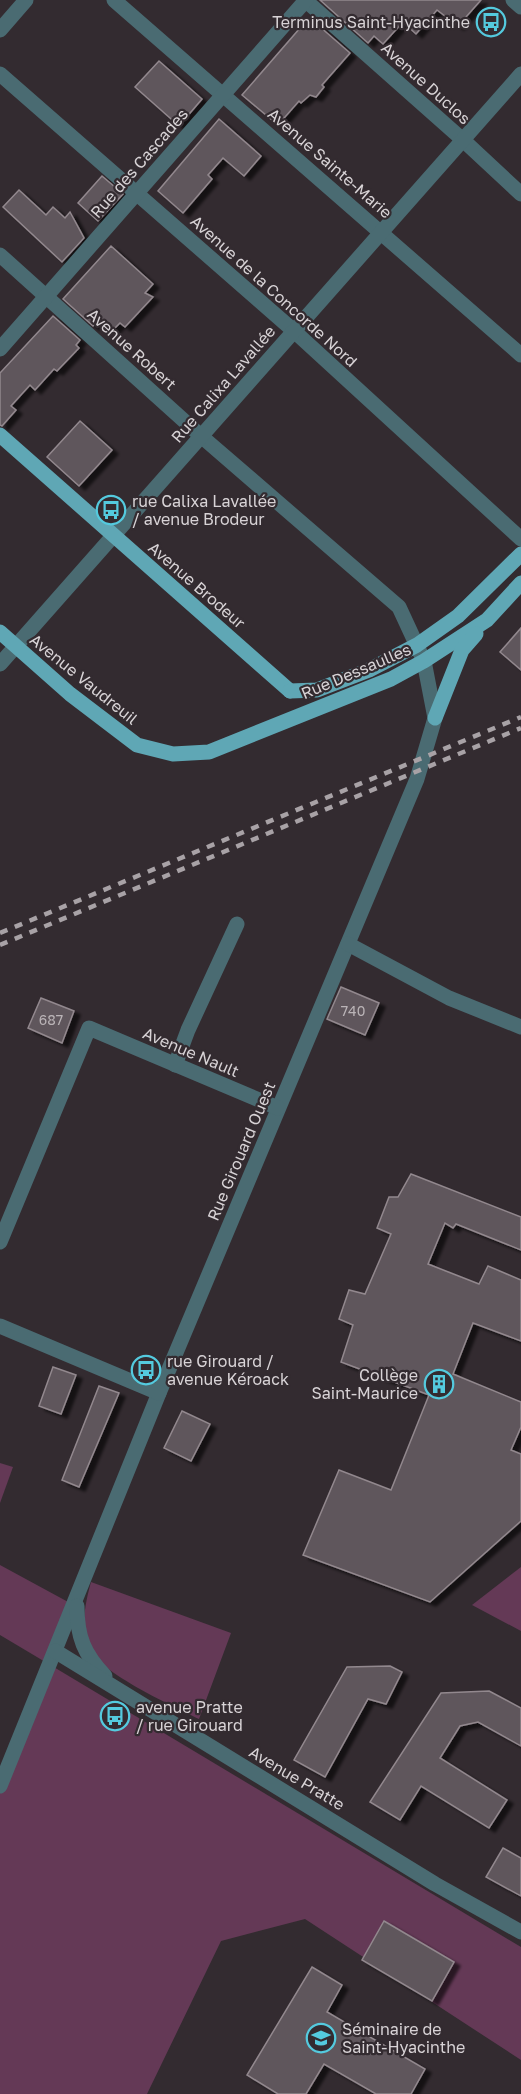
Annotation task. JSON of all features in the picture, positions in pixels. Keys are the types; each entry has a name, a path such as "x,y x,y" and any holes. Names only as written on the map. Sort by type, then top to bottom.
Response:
{"main road":[{"name":"Avenue Brodeur","path":"0,435 290,691"},
{"name":"Rue Dessaulles","path":"290,691 317,690 369,670 417,645 458,616 521,554"},
{"name":"Rue Dessaulles","path":"285,721 391,679 424,661 487,620 521,583"},
{"path":"435,718 462,650 487,620"},
{"name":"Avenue Vaudreuil","path":"0,632 70,694 137,745 173,754 209,752 285,721"},
{"path":"285,721 291,706 290,691"}],"street":[{"path":"0,30 26,0"},
{"name":"Avenue Sainte-Marie","path":"114,0 521,355"},
{"name":"Rue des Cascades","path":"0,349 306,0"},
{"name":"Avenue Duclos","path":"306,0 521,194"},
{"path":"513,0 521,7"},
{"name":"Avenue de la Concorde Nord","path":"0,74 294,331 521,539"},
{"name":"Rue Calixa Lavallée","path":"0,664 521,74"},
{"name":"Avenue Robert","path":"0,255 201,436 399,607 424,661 435,718"},
{"name":"Rue Girouard Ouest","path":"0,1786 159,1393 417,779 435,718"},
{"path":"175,1065 188,1030 237,924"},
{"path":"348,944 449,998 521,1027"},
{"name":"Avenue Nault","path":"0,1242 89,1028 278,1108"},
{"path":"0,1326 159,1393"},
{"path":"77,1597 77,1621 81,1644 94,1665 115,1687"},
{"name":"Avenue Pratte","path":"55,1651 435,1884 521,1932"}],"shaded area":[{"path":"0,1463 13,1467 0,1503"},
{"path":"0,1565 70,1603 47,1663 0,1635"},
{"path":"521,1567 521,1631 472,1605"},
{"path":"91,1582 231,1633 199,1719 135,1686 103,1664 92,1653 86,1642 84,1627"},
{"path":"47,1663 521,1947 521,2060 305,1919 221,1941 147,2094 0,2094 0,1781"}],"building":[{"path":"320,0 481,0 458,26 437,10 416,34 403,22 383,44 374,36 368,43"},
{"path":"311,19 350,53 322,85 324,87 316,97 310,95 301,103 299,101 278,125 242,95 307,20"},
{"path":"159,61 202,99 179,126 135,87"},
{"path":"219,119 261,156 244,176 223,158 208,175 212,179 183,213 158,191"},
{"path":"102,176 123,194 98,221 78,203"},
{"path":"19,190 46,215 53,207 65,218 70,212 84,238 62,262 3,207"},
{"path":"111,246 153,284 145,293 153,297 125,327 120,323 113,330 100,318 93,326 63,299"},
{"path":"53,316 80,340 76,345 79,348 57,371 54,369 35,390 30,385 11,406 16,410 2,426 0,425 0,373"},
{"path":"80,421 112,450 79,486 47,457"},
{"path":"521,628 521,670 500,652"},
{"path":"341,987 379,1003 365,1035 327,1019"},
{"path":"41,998 74,1011 62,1043 28,1028"},
{"name":"Collège Saint-Maurice","path":"411,1174 521,1217 521,1250 456,1224 453,1228 445,1223 428,1264 479,1284 488,1266 521,1280 521,1341 473,1323 453,1374 521,1402 521,1427 511,1450 521,1454 521,1521 430,1602 303,1555 339,1470 391,1490 429,1395 341,1362 353,1325 339,1319 349,1290 365,1294 391,1234 377,1228 389,1197 398,1197"},
{"path":"53,1367 76,1375 61,1414 39,1406"},
{"path":"99,1386 119,1393 79,1487 62,1480"},
{"path":"182,1411 210,1424 191,1461 164,1448"},
{"path":"390,1666 402,1672 386,1704 368,1699 325,1777 294,1760 347,1667"},
{"path":"489,1691 521,1708 521,1746 478,1722 460,1726 440,1758 507,1800 489,1828 421,1786 400,1820 370,1802 441,1693"},
{"path":"503,1848 521,1858 521,1896 486,1877"},
{"path":"384,1921 454,1962 432,2001 362,1960"},
{"name":"Séminaire de Saint-Hyacinthe","path":"312,1967 342,1985 327,2012 425,2069 411,2094 376,2094 324,2064 306,2094 278,2094 247,2075"}],"railway":[{"path":"0,933 521,717"},
{"path":"0,945 521,728"}],"place":[{"name":"Terminus Saint-Hyacinthe","path":"491,22"},
{"name":"rue Calixa Lavallée / avenue Brodeur","path":"111,510"},
{"name":"rue Girouard / avenue Kéroack","path":"146,1370"},
{"name":"Collège Saint-Maurice","path":"439,1384"},
{"name":"avenue Pratte / rue Girouard","path":"115,1716"},
{"name":"Séminaire de Saint-Hyacinthe","path":"321,2038"}]}
